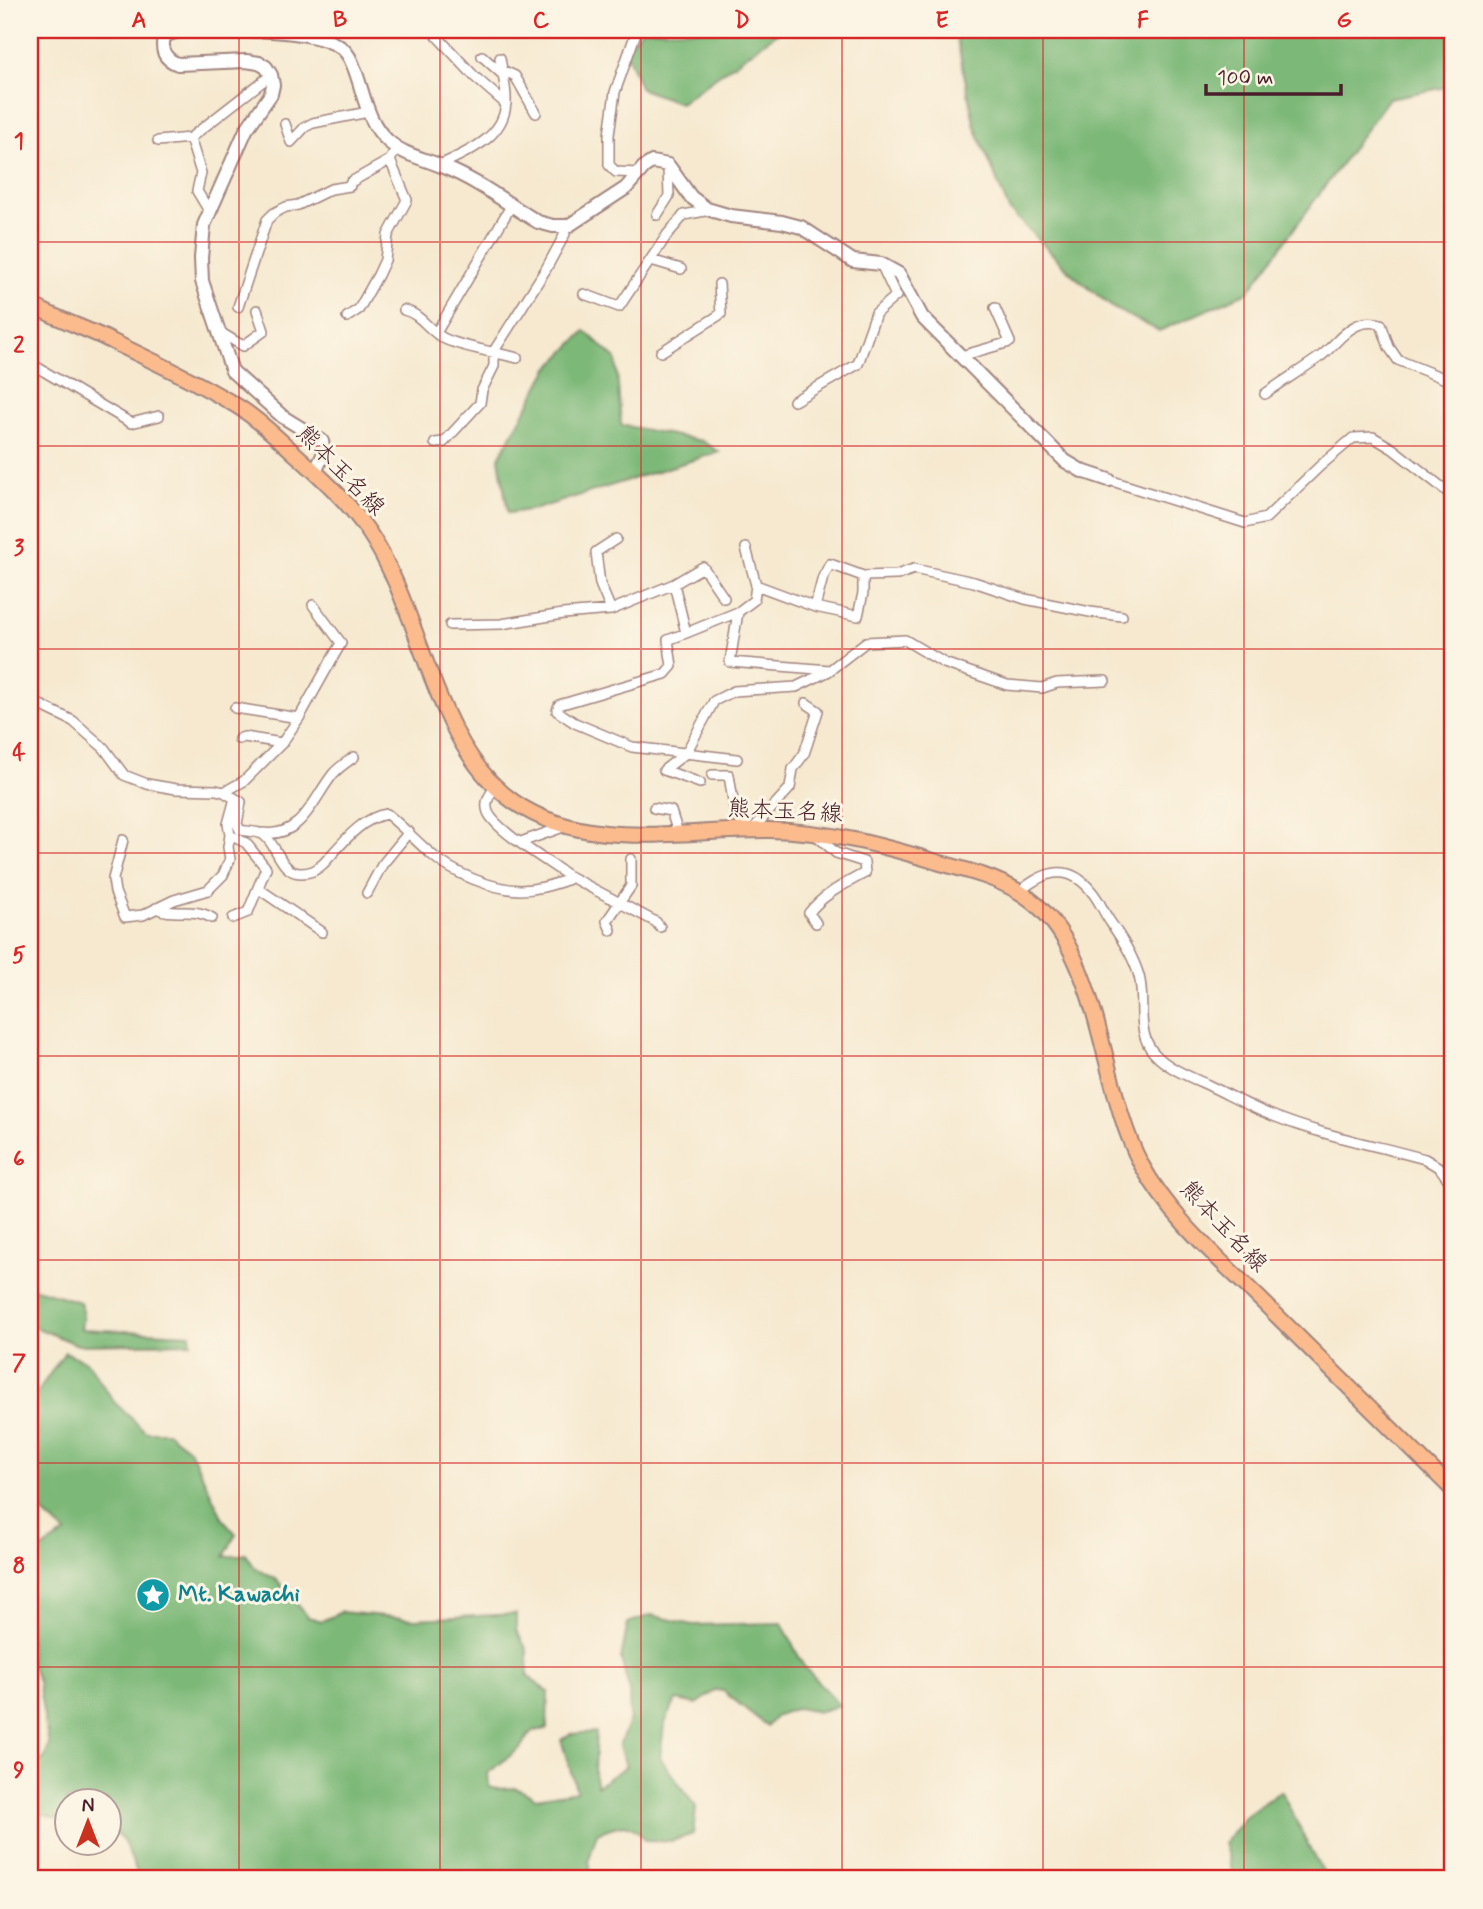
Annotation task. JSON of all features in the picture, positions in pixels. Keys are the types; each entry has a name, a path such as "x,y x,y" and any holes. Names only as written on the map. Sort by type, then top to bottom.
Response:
{"main road":[{"name":"熊本玉名線","path":"30,305 186,377 242,409 316,472 348,505 389,567 456,733 474,762 512,801 567,826 607,834 814,832 872,843 984,876 1019,892 1054,921 1071,951 1084,984 1112,1082 1139,1161 1166,1204 1453,1490"}],"street":[{"path":"637,30 615,92 609,135 609,165 616,172 639,173"},
{"path":"316,472 324,453 322,441 284,417 232,372 202,281 204,225 246,130 271,94 271,75 266,67 259,63 246,61 178,64 164,54 164,36 178,31 285,31 325,40 339,46 350,57 368,112 393,154 407,200 388,235 385,260 378,275 359,309 347,317"},
{"path":"434,33 506,104"},
{"path":"482,56 502,72 515,76 536,113"},
{"path":"440,165 479,146 498,128 506,104 500,58"},
{"path":"158,141 190,138 271,75"},
{"path":"285,124 291,142 313,122 368,112"},
{"path":"190,138 201,173 197,191 209,211"},
{"path":"238,307 267,220 274,213 331,189 350,186 351,182 393,154 440,165 538,222 553,226 578,221 626,188 652,162 668,165 691,197 710,210"},
{"path":"657,215 669,196 668,165"},
{"path":"436,333 511,206"},
{"path":"584,293 619,307 684,215 710,210 801,227 853,261 881,264 899,274 922,317 1065,461 1082,471 1245,523 1255,522 1266,519 1353,438 1373,437 1393,449 1453,496"},
{"path":"435,443 444,442 480,403 482,390 494,366 494,351 546,269 565,234 562,226"},
{"path":"651,260 681,269"},
{"path":"794,401 858,364 876,313 896,296 881,264"},
{"path":"661,352 721,314 719,284"},
{"path":"961,356 1010,342 995,308"},
{"path":"218,331 243,346 264,331 257,310"},
{"path":"404,310 416,313 444,339 517,358"},
{"path":"1265,394 1321,355 1344,332 1365,322 1381,324 1398,360 1453,382"},
{"path":"30,363 131,423 159,416"},
{"path":"611,610 600,584 596,552 616,540"},
{"path":"737,759 632,747 575,723 557,711 559,705 665,674 672,666 668,640 738,612 754,600 756,585 746,548"},
{"path":"815,607 823,577 830,564 863,576 897,575 914,569 974,582 1025,598 1122,616"},
{"path":"450,625 501,624 611,610 674,584 703,567 724,598"},
{"path":"756,585 815,607 858,616 863,576"},
{"path":"674,584 686,633"},
{"path":"224,792 244,781 282,743 341,643 313,605"},
{"path":"738,612 730,662 830,670"},
{"path":"700,783 664,770 686,753 714,701 734,691 796,687 830,670 866,642 905,640 944,663 1007,685 1042,688 1057,683 1105,681"},
{"path":"30,700 72,721 104,748 124,775 147,785 224,792 241,803 237,824 240,830 272,834 287,831 299,824 335,772 355,757"},
{"path":"712,775 729,775 735,814 751,831 790,788 793,769 804,754 818,710 806,703"},
{"path":"235,708 299,718"},
{"path":"239,739 244,737 282,743"},
{"path":"496,786 487,799 487,811 497,825 567,875 656,922 660,927"},
{"path":"123,839 113,879 115,892 125,917 143,915 174,900 208,890 223,875 230,859 228,824 234,809 234,800"},
{"path":"654,808 671,811 678,833"},
{"path":"262,833 288,870 304,873 316,870 365,822 375,816 387,814 432,856 459,872 491,884 517,890 540,888 567,880 567,875"},
{"path":"521,842 567,826"},
{"path":"367,894 382,865 409,832"},
{"path":"814,832 836,853 864,862 865,873 840,886 814,907 809,914 816,923"},
{"path":"230,835 246,843 267,867 248,912 233,918"},
{"path":"611,930 607,921 631,886 631,859"},
{"path":"1019,892 1045,874 1058,873 1079,881 1092,892 1129,950 1141,986 1146,1042 1154,1054 1165,1062 1269,1115 1303,1127 1425,1159 1440,1168 1453,1186"},
{"path":"259,889 321,932"},
{"path":"156,908 162,912 184,910 204,913 212,918"}],"green space":[{"path":"642,30 781,30 680,103 641,89 625,49"},
{"path":"955,30 1453,30 1453,86 1389,98 1248,292 1159,331 1113,308 1072,274 1009,210 975,127"},
{"path":"585,331 616,359 621,425 702,441 719,452 536,509 508,513 499,458 549,368"},
{"path":"30,1287 80,1302 83,1315 81,1329 190,1334 191,1343 78,1345 30,1325"},
{"path":"65,1352 87,1362 115,1403 146,1432 167,1432 190,1450 223,1519 236,1534 224,1557 246,1554 255,1568 277,1580 308,1617 322,1621 341,1612 415,1619 516,1614 516,1630 527,1650 528,1676 548,1692 547,1729 532,1731 520,1748 488,1773 489,1787 516,1788 536,1798 577,1791 561,1740 570,1734 596,1732 594,1774 597,1786 626,1766 619,1746 630,1719 629,1688 621,1659 628,1623 651,1615 693,1625 782,1623 803,1665 839,1705 819,1712 798,1708 777,1715 767,1726 723,1691 716,1690 697,1704 676,1700 664,1725 660,1758 696,1807 693,1834 672,1841 645,1840 634,1828 624,1825 597,1833 589,1860 592,1879 140,1879 122,1840 122,1786 52,1786 52,1817 30,1811 30,1766 45,1758 49,1745 38,1682 30,1661 30,1556 66,1533 30,1501 30,1397 34,1397"},
{"path":"1281,1791 1316,1861 1329,1879 1235,1879 1224,1843 1246,1816"}],"place":[{"name":"Mt. Kawachi","path":"153,1595"}]}
